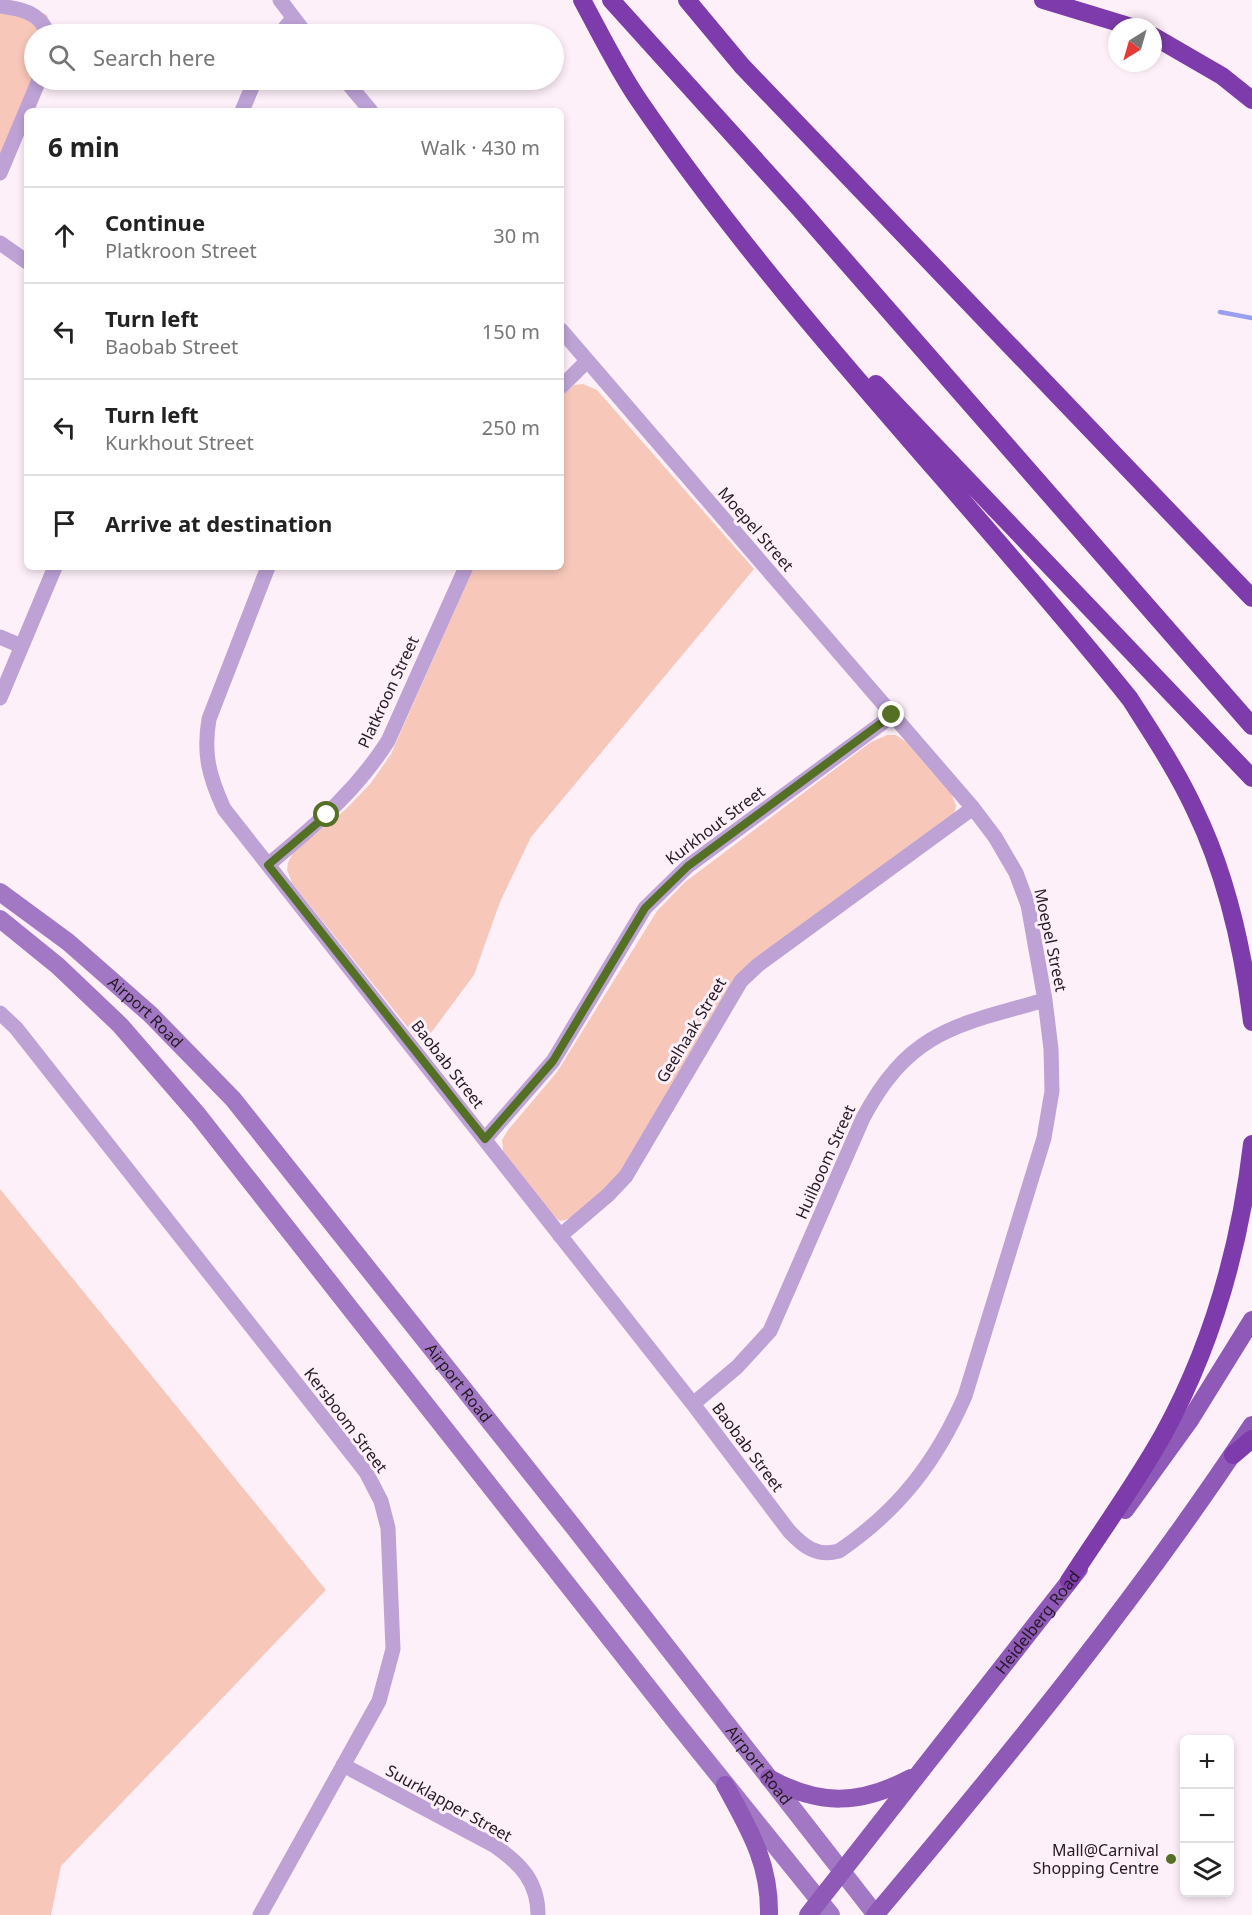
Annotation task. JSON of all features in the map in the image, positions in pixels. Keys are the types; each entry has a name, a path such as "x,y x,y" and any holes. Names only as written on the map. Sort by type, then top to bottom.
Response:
{"highway":[{"path":"582,0 636,97 703,190 843,365 1130,699 1196,811 1234,919 1246,974 1252,1022"},
{"path":"611,0 822,234 1252,726"},
{"path":"687,0 742,66 1252,598"},
{"path":"1043,0 1108,20"},
{"path":"1162,41 1222,76 1252,100"},
{"path":"703,190 853,359 1252,778"},
{"path":"1069,1581 1162,1436 1200,1360 1218,1310 1236,1247 1252,1144"},
{"path":"1233,1455 1252,1439"}],"main road":[{"name":"Airport Road","path":"0,892 68,942 150,1014 233,1099 565,1515 875,1915"},
{"name":"Airport Road","path":"0,919 58,966 120,1025 198,1115 725,1785 819,1910"},
{"name":"Heidelberg Road","path":"819,1910 842,1871 1158,1466 1252,1320"},
{"path":"875,1915 1024,1737 1097,1644 1233,1455 1252,1425"},
{"path":"769,1778 795,1792 819,1799 842,1800 876,1793 917,1775"},
{"path":"725,1785 761,1853 769,1893 769,1915"}],"street":[{"path":"280,0 298,24"},
{"path":"0,6 22,9 35,15 41,24"},
{"path":"288,24 293,18"},
{"path":"27,108 35,90"},
{"path":"243,108 251,90"},
{"path":"353,90 368,108"},
{"path":"0,173 24,116"},
{"path":"0,243 24,260"},
{"name":"Moepel Street","path":"564,334 973,808 995,837 1016,873 1028,905 1045,1000 1051,1049 1052,1091 1044,1138 965,1396 948,1435 908,1492 853,1542 839,1551 826,1554 801,1544"},
{"path":"564,384 587,361"},
{"path":"0,698 54,570"},
{"name":"Baobab Street","path":"267,570 209,719 205,743 212,779 224,809 801,1544"},
{"name":"Platkroon Street","path":"268,865 327,815 353,790 372,766 388,741 464,570"},
{"path":"0,638 21,646"},
{"name":"Kurkhout Street","path":"485,1139 553,1061 629,931 664,888 688,866 892,715"},
{"name":"Geelhaak Street","path":"560,1236 608,1195 626,1176 741,981 758,965 973,808"},
{"name":"Huilboom Street","path":"693,1404 737,1368 770,1331 863,1118 876,1095 894,1071 916,1049 959,1024 1045,1000"},
{"name":"Kersboom Street","path":"0,1013 366,1472 381,1501 388,1528 393,1649 390,1668 379,1701 260,1915"},
{"name":"Suurklapper Street","path":"343,1765 495,1846 515,1860 533,1884 538,1915"}],"shaded area":[{"path":"0,1 23,4 47,15 50,24 24,24 24,90 32,90 28,108 24,108 24,135 0,179"},
{"path":"583,384 597,390 754,569 531,837 500,902 474,975 422,1045 292,883 287,870 288,862 294,851 346,809 371,783 391,754 473,570 564,570 564,394 574,385"},
{"path":"887,735 896,735 906,742 952,795 956,806 954,815 753,962 632,1160 589,1206 569,1219 560,1221 551,1214 503,1151 502,1140 508,1130 557,1072 657,911 685,882 871,742"},
{"path":"0,1189 326,1590 61,1866 51,1915 0,1915"}],"waterway":[{"path":"1220,312 1252,318"}],"place":[{"name":"Mall@Carnival Shopping Centre","path":"1171,1859"}],"route":[{"path":"327,815 268,865 485,1139 553,1061 629,931 645,908 664,888 688,866 892,715"}]}
